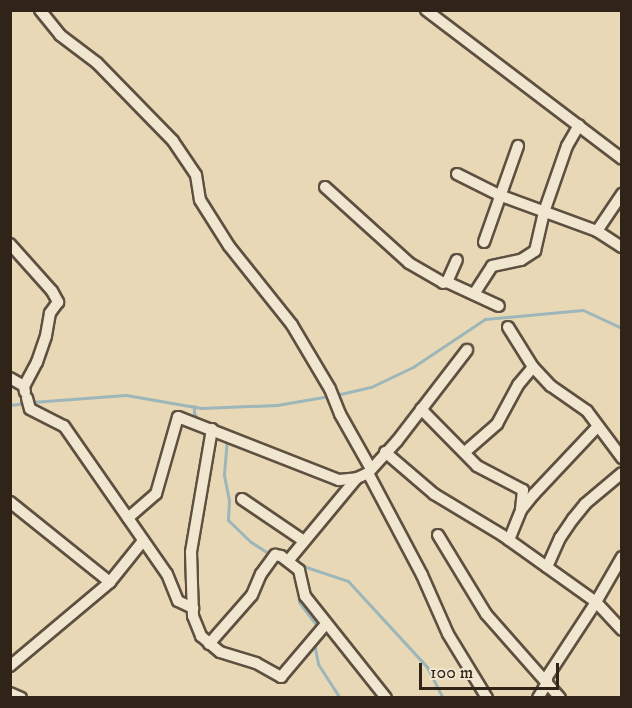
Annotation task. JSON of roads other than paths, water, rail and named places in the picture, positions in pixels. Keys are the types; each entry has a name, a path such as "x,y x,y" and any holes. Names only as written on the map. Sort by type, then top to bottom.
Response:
{"street":[{"path":"40,10 60,35 97,63 173,141 196,175 200,200 229,246 292,325 330,389 365,473 422,575 448,634 487,698"},
{"path":"426,10 621,159"},
{"path":"474,294 492,266 521,260 535,251 544,212 567,146 579,125"},
{"path":"484,242 518,146"},
{"path":"457,174 499,195 597,231 621,247"},
{"path":"325,187 409,263 443,283 447,282 500,306"},
{"path":"597,231 621,194"},
{"path":"10,244 52,291 58,302 50,313 37,363 25,392"},
{"path":"447,282 457,260"},
{"path":"508,327 533,367 551,386 587,411 621,458"},
{"path":"288,561 385,452 467,350"},
{"path":"465,452 497,424 518,385 533,367"},
{"path":"10,378 25,392 30,410 64,426 167,574 178,601 193,608"},
{"path":"420,408 477,466 523,490 521,510 509,540"},
{"path":"128,518 156,494 178,417 339,480 365,473"},
{"path":"521,510 546,479 598,426"},
{"path":"212,429 191,552 193,616 201,636 220,652 256,663 281,677 326,624"},
{"path":"385,452 434,494 509,540 596,602 621,630"},
{"path":"547,567 560,538 573,519 585,504 621,473"},
{"path":"242,500 304,541"},
{"path":"10,502 110,582"},
{"path":"438,535 486,614 560,698"},
{"path":"10,666 110,582 143,541"},
{"path":"209,645 252,595 261,574 275,555 288,561 299,570 305,596 386,698"},
{"path":"538,698 547,683 547,676 596,602 621,556"},
{"path":"10,693 21,698"}],"waterway":[{"path":"336,395 371,387 413,367 485,319 583,310 622,328"},
{"path":"32,402 126,395 201,408 277,405 329,396"},
{"path":"10,405 26,403"},
{"path":"194,406 197,418 207,423"},
{"path":"213,425 227,432"},
{"path":"227,439 224,475 229,500 228,520 251,542 271,555"},
{"path":"300,565 348,581 427,667 443,698"},
{"path":"299,592 299,602 318,627"},
{"path":"314,643 318,664 340,698"}]}
